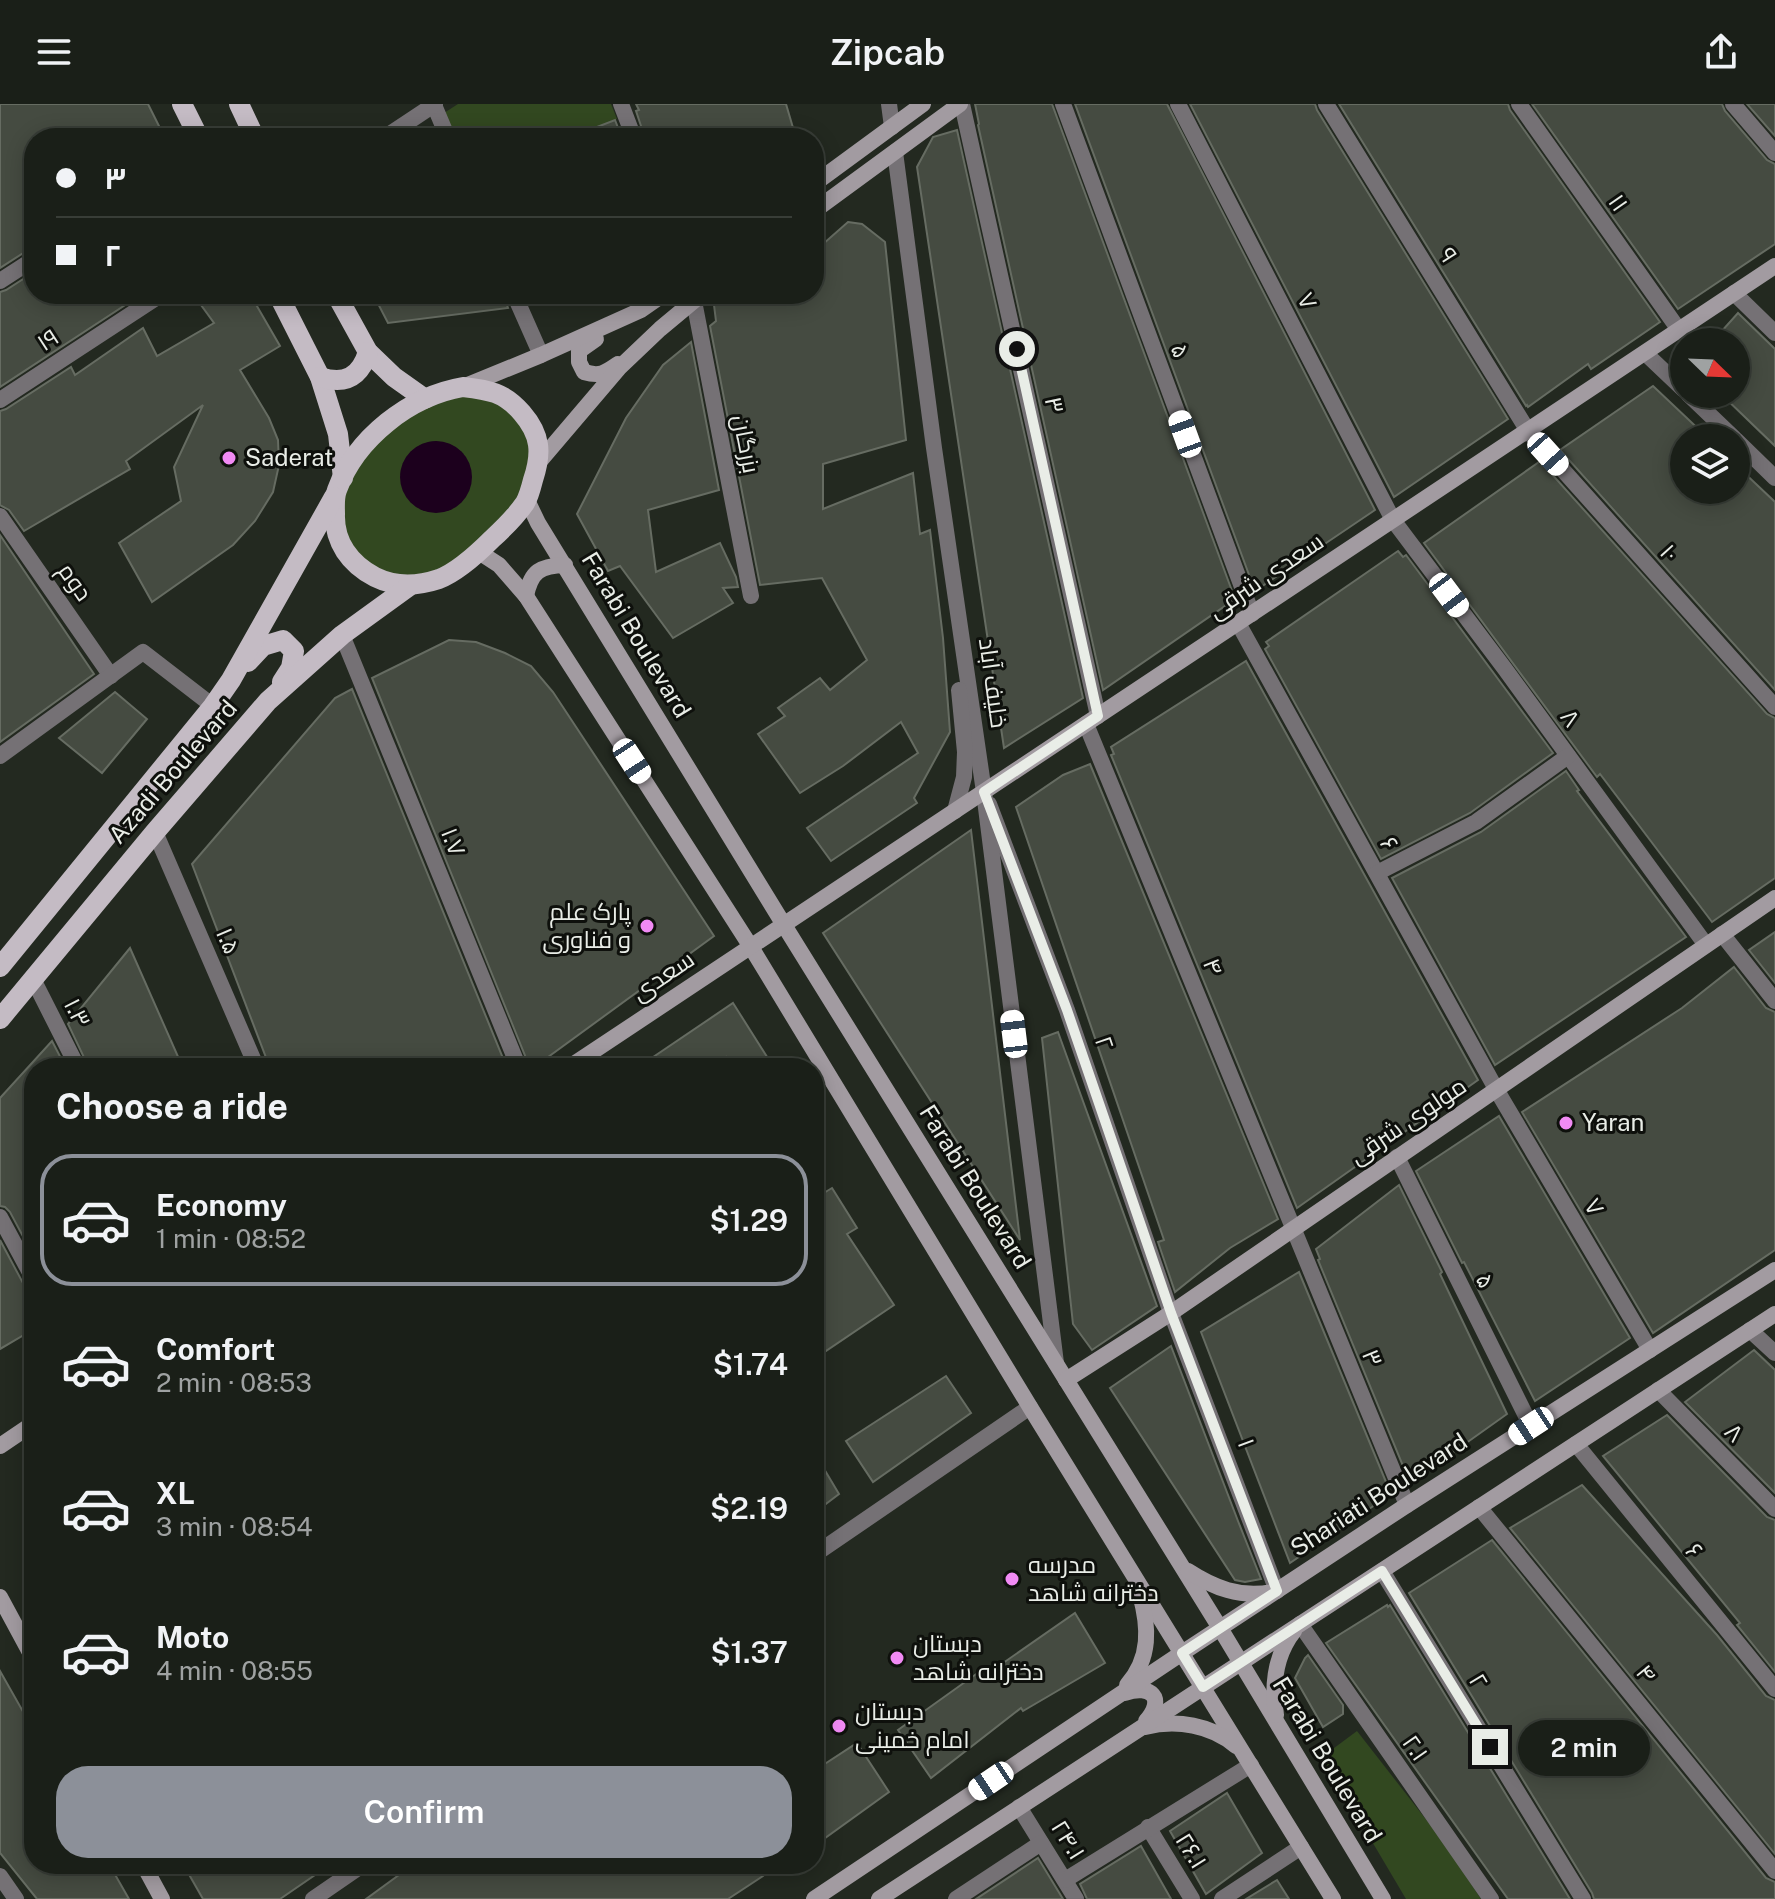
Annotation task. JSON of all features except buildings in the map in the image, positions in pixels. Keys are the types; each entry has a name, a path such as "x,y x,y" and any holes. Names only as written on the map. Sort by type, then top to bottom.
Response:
{"main road":[{"path":"182,104 194,128"},
{"path":"239,104 250,128"},
{"path":"824,177 923,104"},
{"path":"824,204 961,104"},
{"name":"سعدی شرقی","path":"1682,328 1775,266"},
{"path":"283,304 320,377 338,434 339,486 335,527 352,562 377,578 411,585 442,578 479,552 527,500 539,462 538,439 528,421 511,401 490,390 463,387"},
{"path":"342,304 368,352 394,377 425,399"},
{"path":"635,353 606,373 594,375 584,372 579,362 579,351 586,345 650,304"},
{"path":"539,462 619,368 690,304"},
{"path":"339,486 358,453 383,426 425,399 541,355 641,310"},
{"name":"سعدی شرقی","path":"784,925 1670,336"},
{"path":"320,377 332,381 345,380 356,374 368,352"},
{"name":"Azadi Boulevard","path":"0,967 213,706 231,680 339,486"},
{"name":"Farabi Boulevard","path":"527,500 784,925 1220,1628 1383,1899"},
{"path":"479,552 499,565 526,596 751,947 818,1058"},
{"path":"526,596 529,581 539,570 552,565 565,565"},
{"name":"Azadi Boulevard","path":"0,1019 268,701 342,635 411,585"},
{"path":"231,680 263,646 283,640 294,651 291,668 268,701"},
{"name":"مولوی شرقی","path":"1066,1380 1171,1313 1775,898"},
{"name":"سعدی","path":"583,1058 784,925"},
{"path":"824,1067 1333,1899"},
{"name":"Shariati Boulevard","path":"814,1899 1407,1505 1775,1270"},
{"path":"879,1899 1775,1314"},
{"path":"0,1446 24,1430"},
{"path":"1182,1567 1211,1586 1236,1593 1277,1591"},
{"path":"1117,1696 1136,1675 1145,1656 1147,1621 1138,1581"},
{"path":"0,1597 24,1641"},
{"path":"1278,1725 1273,1690 1275,1678 1285,1647 1300,1624"},
{"path":"1117,1696 1144,1689 1152,1693 1156,1701 1155,1709 1140,1728"},
{"path":"1140,1728 1179,1723 1195,1726 1221,1734 1247,1758"},
{"path":"148,1874 162,1899"}],"street":[{"path":"399,128 434,104 444,128"},
{"path":"621,104 630,128"},
{"path":"889,104 892,127"},
{"name":"۳","path":"961,104 1092,720"},
{"name":"۵","path":"1063,104 1245,618"},
{"name":"۷","path":"1178,104 1393,520"},
{"name":"۹","path":"1326,104 1528,431"},
{"name":"۱۱","path":"1519,104 1678,328"},
{"path":"1733,104 1775,153"},
{"name":"خلیف آباد","path":"895,152 984,792 1056,1365"},
{"path":"0,281 24,265"},
{"path":"1734,293 1775,333"},
{"name":"۱۹","path":"0,400 147,304"},
{"path":"518,304 541,355"},
{"name":"بزرگان","path":"699,304 751,596"},
{"path":"1645,353 1670,377"},
{"path":"1703,408 1719,424"},
{"name":"۱۰","path":"1528,431 1775,707"},
{"path":"1750,454 1775,478"},
{"name":"دوم","path":"0,516 111,676"},
{"name":"۸","path":"1393,520 1706,945"},
{"name":"۶","path":"1245,618 1377,873 1496,1089"},
{"name":"۱.۷","path":"342,635 515,1058"},
{"path":"0,756 143,652 213,706"},
{"path":"955,811 964,777 959,683 966,666"},
{"name":"۴","path":"1092,720 1293,1229"},
{"path":"1377,873 1476,822 1568,756"},
{"name":"۲","path":"984,792 1067,1010 1171,1313"},
{"name":"۱.۵","path":"155,832 253,1058"},
{"path":"1722,934 1775,1001"},
{"name":"۱.۳","path":"33,979 73,1058"},
{"name":"۷","path":"1496,1089 1650,1350"},
{"name":"۵","path":"1397,1157 1531,1426"},
{"path":"0,1217 24,1261"},
{"name":"۳","path":"1293,1229 1407,1505"},
{"name":"۱","path":"1171,1313 1277,1591"},
{"path":"1750,1330 1775,1353"},
{"name":"۸","path":"1658,1390 1775,1509"},
{"path":"824,1548 1030,1407"},
{"name":"۶","path":"1576,1444 1775,1689"},
{"name":"۴","path":"1479,1507 1775,1871"},
{"name":"۲","path":"1382,1571 1583,1899"},
{"name":"۲.۱","path":"1300,1624 1491,1899"},
{"path":"1065,1880 1247,1758"},
{"name":"۲۴.۱","path":"1019,1807 1076,1899"},
{"name":"۲۶.۱","path":"1148,1827 1192,1899"},
{"path":"956,1899 1041,1843"},
{"path":"1222,1899 1301,1847"},
{"path":"319,1897 350,1874"},
{"path":"0,1876 16,1899"}],"green space":[{"path":"458,104 611,104 617,119 594,128 451,128 444,113"},
{"path":"442,396 484,396 519,418 534,453 522,496 448,569 398,579 373,569 351,548 344,533 344,490 351,473 389,430","holes":["433,441 446,443 464,454 400,475 410,453"]},
{"path":"1357,1731 1442,1840 1481,1899 1406,1899 1322,1757"}],"shaded area":[{"path":"436,441 456,447 466,457 472,477 466,497 456,507 436,513 416,507 406,497 400,477 406,457 416,447"}],"place":[{"name":"Saderat","path":"229,458"},
{"name":"پارک علم و فناوری","path":"647,926"},
{"name":"Yaran","path":"1566,1123"},
{"name":"مدرسه دخترانه شاهد","path":"1012,1579"},
{"name":"دبستان دخترانه شاهد","path":"897,1658"},
{"name":"دبستان امام خمینی","path":"839,1726"}],"route":[{"path":"1017,349 1098,716 984,792 1067,1010 1171,1313 1277,1591 1182,1653 1203,1687 1382,1571 1490,1747"}]}
